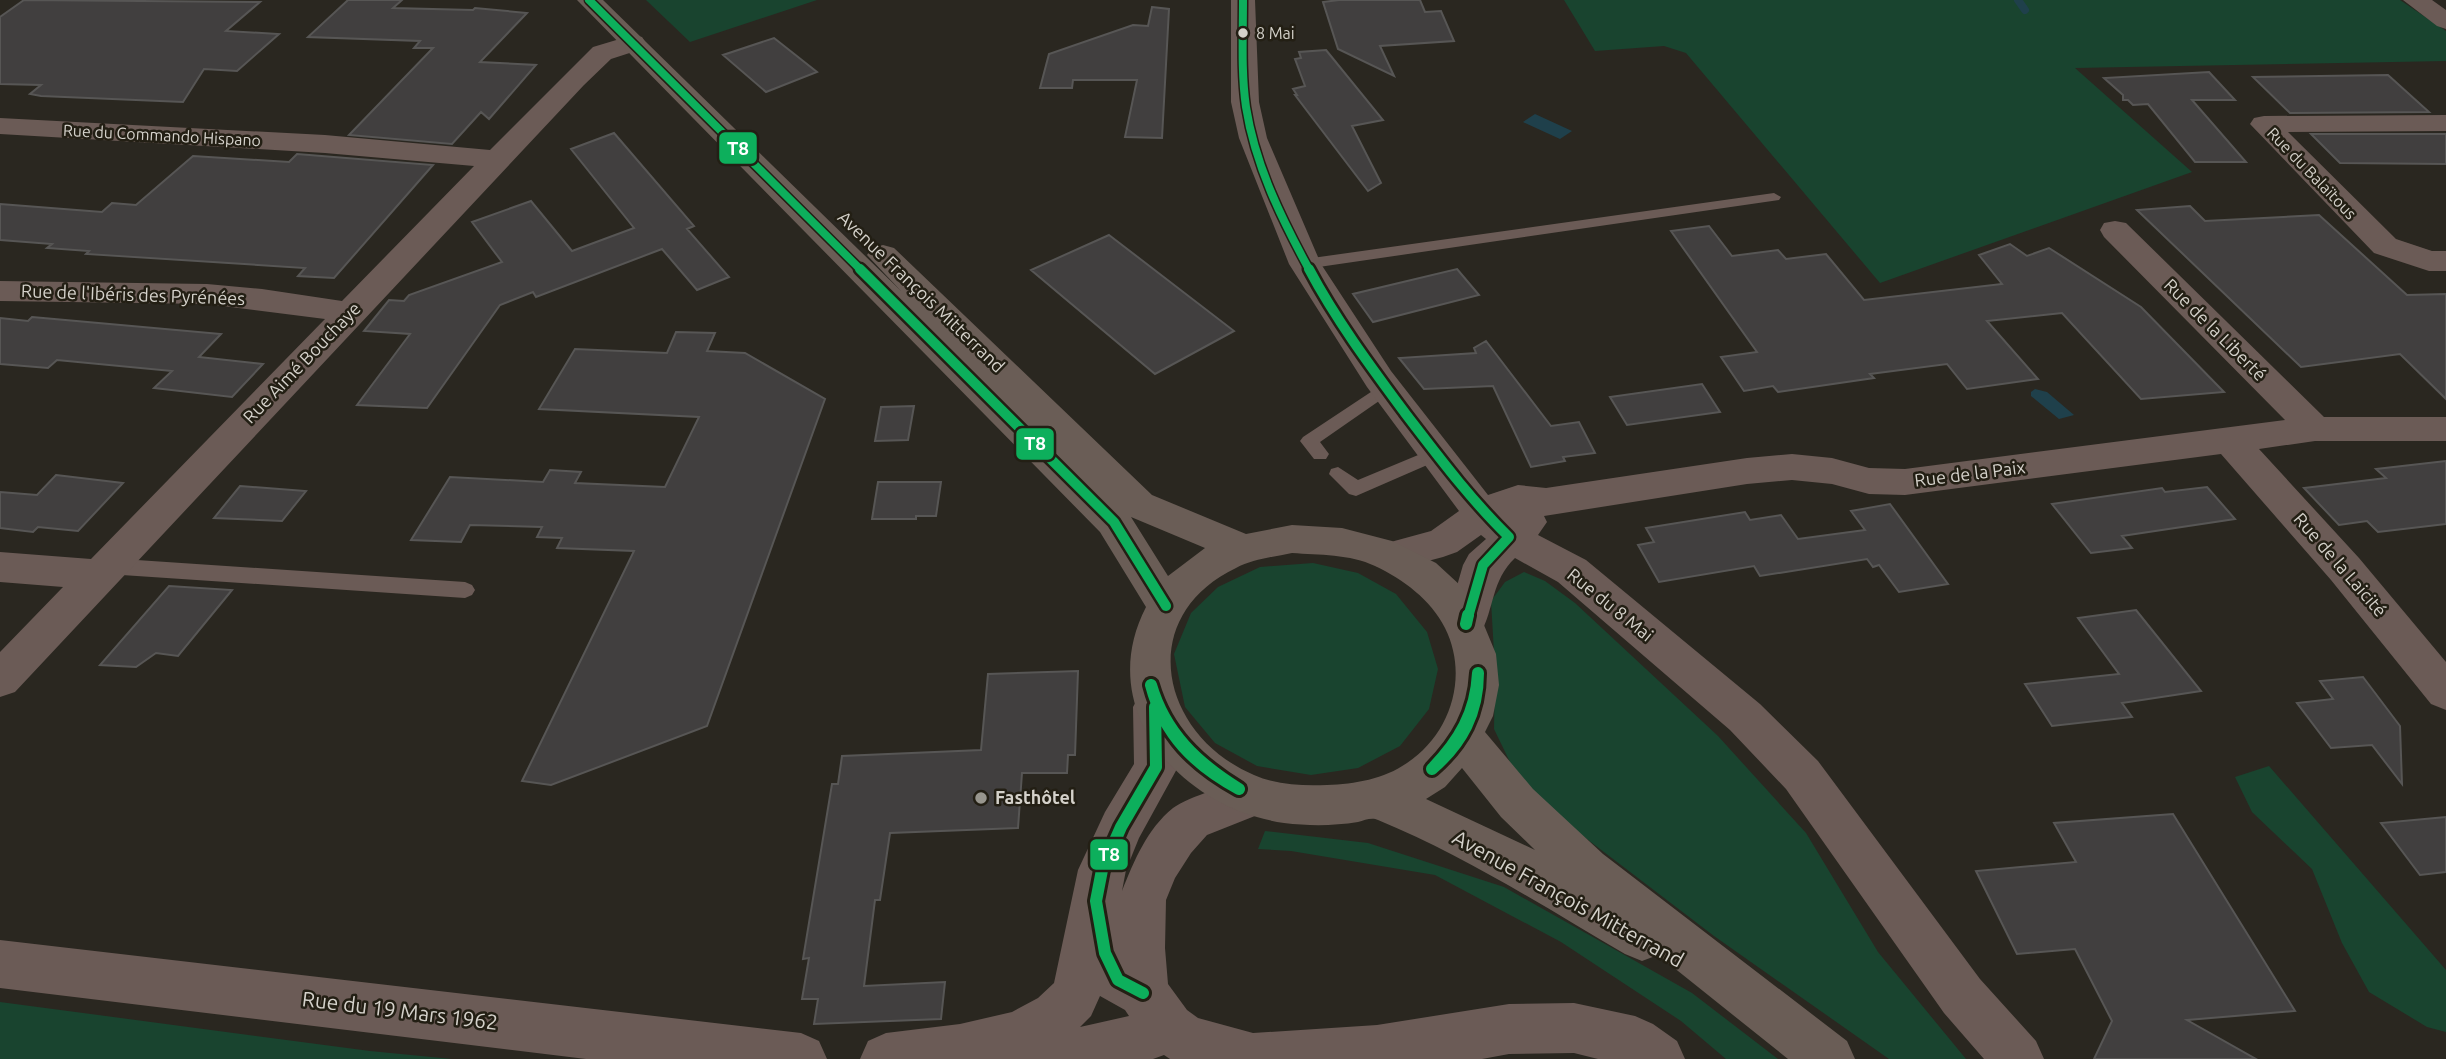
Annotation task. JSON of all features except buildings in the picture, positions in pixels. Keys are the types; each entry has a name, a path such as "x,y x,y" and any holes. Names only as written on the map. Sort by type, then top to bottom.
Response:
{"main road":[{"name":"Avenue François Mitterrand","path":"589,0 622,22 1139,505 1244,549"},
{"name":"Avenue François Mitterrand","path":"622,22 1114,522 1166,606"},
{"path":"1292,539 1342,542 1390,556 1421,574 1446,597 1466,624 1479,661 1478,700 1463,737 1428,774 1379,798 1338,806 1296,805 1254,796 1210,774 1176,743 1155,706 1148,672 1152,637 1166,606 1195,575 1213,562 1244,549 1292,539"},
{"name":"Avenue François Mitterrand","path":"1463,737 1517,803 1586,869 1829,1059"},
{"name":"Avenue François Mitterrand","path":"1379,798 1518,866 1756,1003"}],"street":[{"name":"Rue du 8 Mai","path":"1243,0 1245,102 1253,138 1305,264 1386,388 1494,524 1572,571 1745,718 1802,775 1962,996 2018,1059"},
{"path":"2415,0 2446,21"},
{"name":"Rue Aimé Bouchaye","path":"0,680 349,313 602,53 622,22"},
{"name":"Rue du Balaïtous","path":"2446,123 2264,124 2385,246 2429,261 2446,261"},
{"name":"Rue du Commando Hispano","path":"0,126 325,144 497,159"},
{"name":"Rue de la Liberté","path":"2115,230 2315,429"},
{"name":"Rue de l'Ibéris des Pyrénées","path":"0,291 207,295 262,299 349,313"},
{"name":"Rue de la Paix","path":"1494,524 1546,502 1747,471 1792,467 1832,471 1869,481 1905,482 2315,429 2446,429"},
{"name":"Rue de la Laicité","path":"2231,440 2345,569 2446,692"},
{"path":"1390,556 1443,542 1473,521 1494,524 1466,624"},
{"path":"0,567 103,571"},
{"path":"886,1059 978,1048 1040,1026 1074,998 1106,859 1156,767 1155,706"},
{"path":"1156,1010 1140,948 1142,900 1156,866 1175,838 1191,821 1254,796"},
{"path":"1096,896 1105,953 1118,980 1156,1010 1186,1040 1253,1059 1377,1051 1509,1029 1574,1028 1635,1042 1659,1059"},
{"name":"Rue du 19 Mars 1962","path":"0,964 801,1059"},
{"path":"1046,1059 1114,1047 1156,1010"}],"lane":[{"path":"1305,264 1774,197"},
{"path":"1320,454 1309,441 1386,388"},
{"path":"1338,474 1356,489 1436,454"},
{"path":"103,571 465,590"}],"green space":[{"path":"646,0 817,0 690,42"},
{"path":"1564,0 2400,0 2446,31 2446,61 2075,68 2192,172 1880,283 1686,53 1664,46 1595,51"},
{"path":"1313,563 1358,573 1396,594 1427,632 1438,669 1429,709 1400,746 1358,768 1311,775 1257,766 1215,743 1185,707 1174,654 1191,613 1218,587 1260,567"},
{"path":"1524,572 1545,581 1575,603 1718,736 1806,833 1878,952 1966,1059 1889,1059 1714,936 1524,791 1494,729 1495,670 1491,601 1505,582"},
{"path":"2269,766 2446,970 2446,1032 2427,1027 2369,992 2342,943 2312,869 2252,812 2235,777"},
{"path":"1265,831 1368,843 1504,887 1692,993 1778,1059 1726,1059 1681,1021 1561,942 1435,875 1291,851 1258,849"},
{"path":"0,1002 370,1051 452,1059 0,1059"}],"water":[{"path":"1535,114 1572,131 1560,139 1523,122"},
{"path":"2035,389 2047,392 2074,415 2059,419 2031,396"}],"waterway":[{"path":"2018,0 2025,10"}],"transit line":[{"name":"T8","path":"589,0 1114,522 1166,606"},
{"name":"T8","path":"1243,0 1244,76 1249,122 1260,162 1293,240 1337,315 1385,386 1457,481 1509,537 1483,565 1466,624"},
{"name":"T8","path":"1432,769 1466,726 1475,701 1478,673"},
{"name":"T8","path":"1432,769 1453,749 1467,727 1476,701 1478,673"},
{"name":"T8","path":"1151,685 1156,703 1173,733 1210,770 1239,789"},
{"name":"T8","path":"1151,685 1162,719 1182,748 1208,771 1239,789"},
{"name":"T8","path":"1143,993 1118,980 1105,953 1096,901 1102,870 1121,827 1156,767 1155,707"}],"place":[{"name":"8 Mai","path":"1243,33"},
{"name":"Fasthôtel","path":"981,798"}]}
